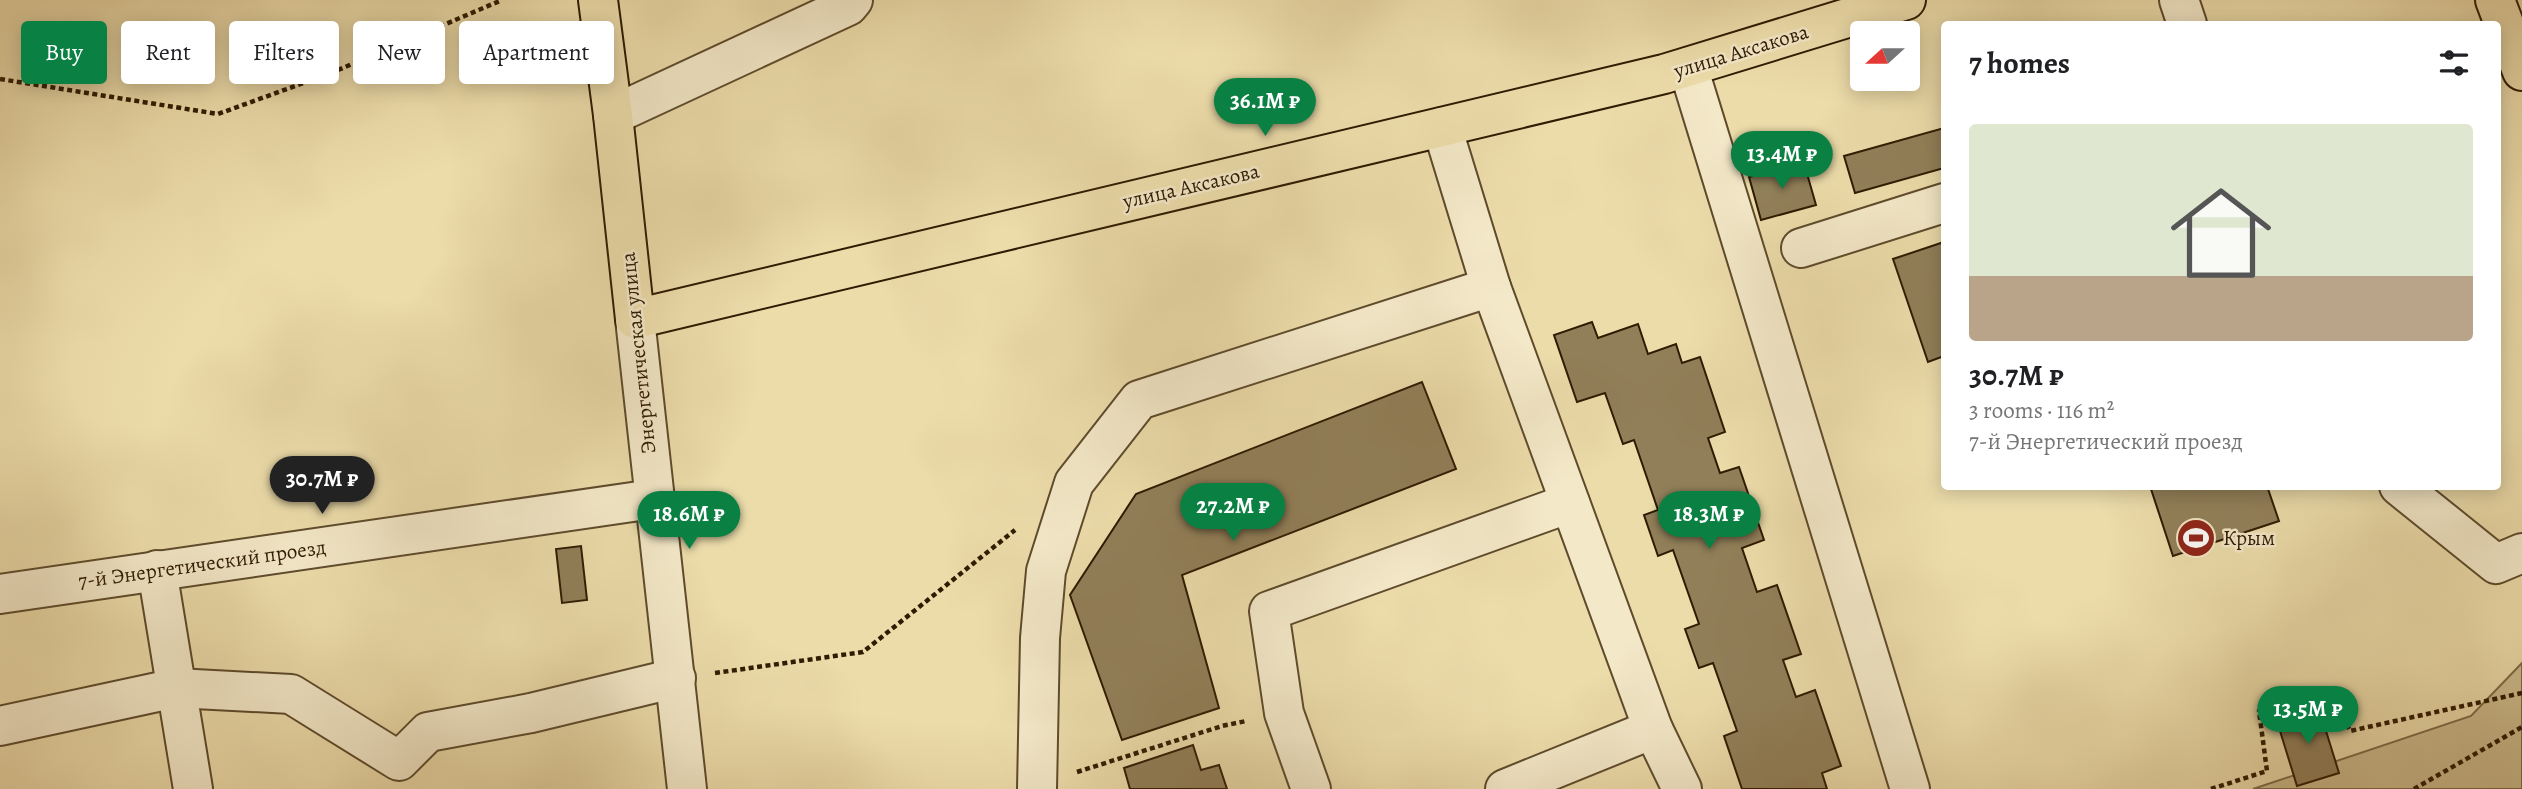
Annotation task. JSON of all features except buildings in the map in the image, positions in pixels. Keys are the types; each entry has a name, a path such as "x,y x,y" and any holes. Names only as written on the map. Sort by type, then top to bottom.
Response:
{"main road":[{"name":"Энергетическая улица","path":"598,0 635,319"},
{"name":"улица Аксакова","path":"635,319 1688,67 1906,0"},
{"path":"2496,0 2522,71"}],"street":[{"path":"613,115 848,6 853,0"},
{"path":"2179,0 2186,21"},
{"path":"1688,67 1910,789"},
{"path":"1442,127 1491,287 1653,729 1682,789"},
{"path":"1801,248 1941,204"},
{"path":"1036,787 1040,638 1046,571 1074,483 1139,400 1491,287"},
{"name":"Энергетическая улица","path":"635,319 687,789"},
{"path":"2404,490 2496,564 2522,553"},
{"name":"7-й Энергетический проезд","path":"0,594 653,499"},
{"path":"1311,789 1284,713 1269,611 1570,503"},
{"path":"157,570 193,789"},
{"path":"0,726 176,688 291,694 398,775 428,732 531,713 676,678"},
{"path":"1505,789 1653,729"}],"path":[{"path":"0,79 218,114 331,73 502,0"},
{"path":"676,678 863,652 1021,525"},
{"path":"2211,789 2267,771 2259,711 2330,692 2350,731 2522,693"},
{"path":"1036,787 1222,726"},
{"path":"2414,789 2522,727"}],"shaded area":[{"path":"2522,663 2522,789 2253,789 2471,716"}],"place":[{"name":"Крым","path":"2196,538"}]}
